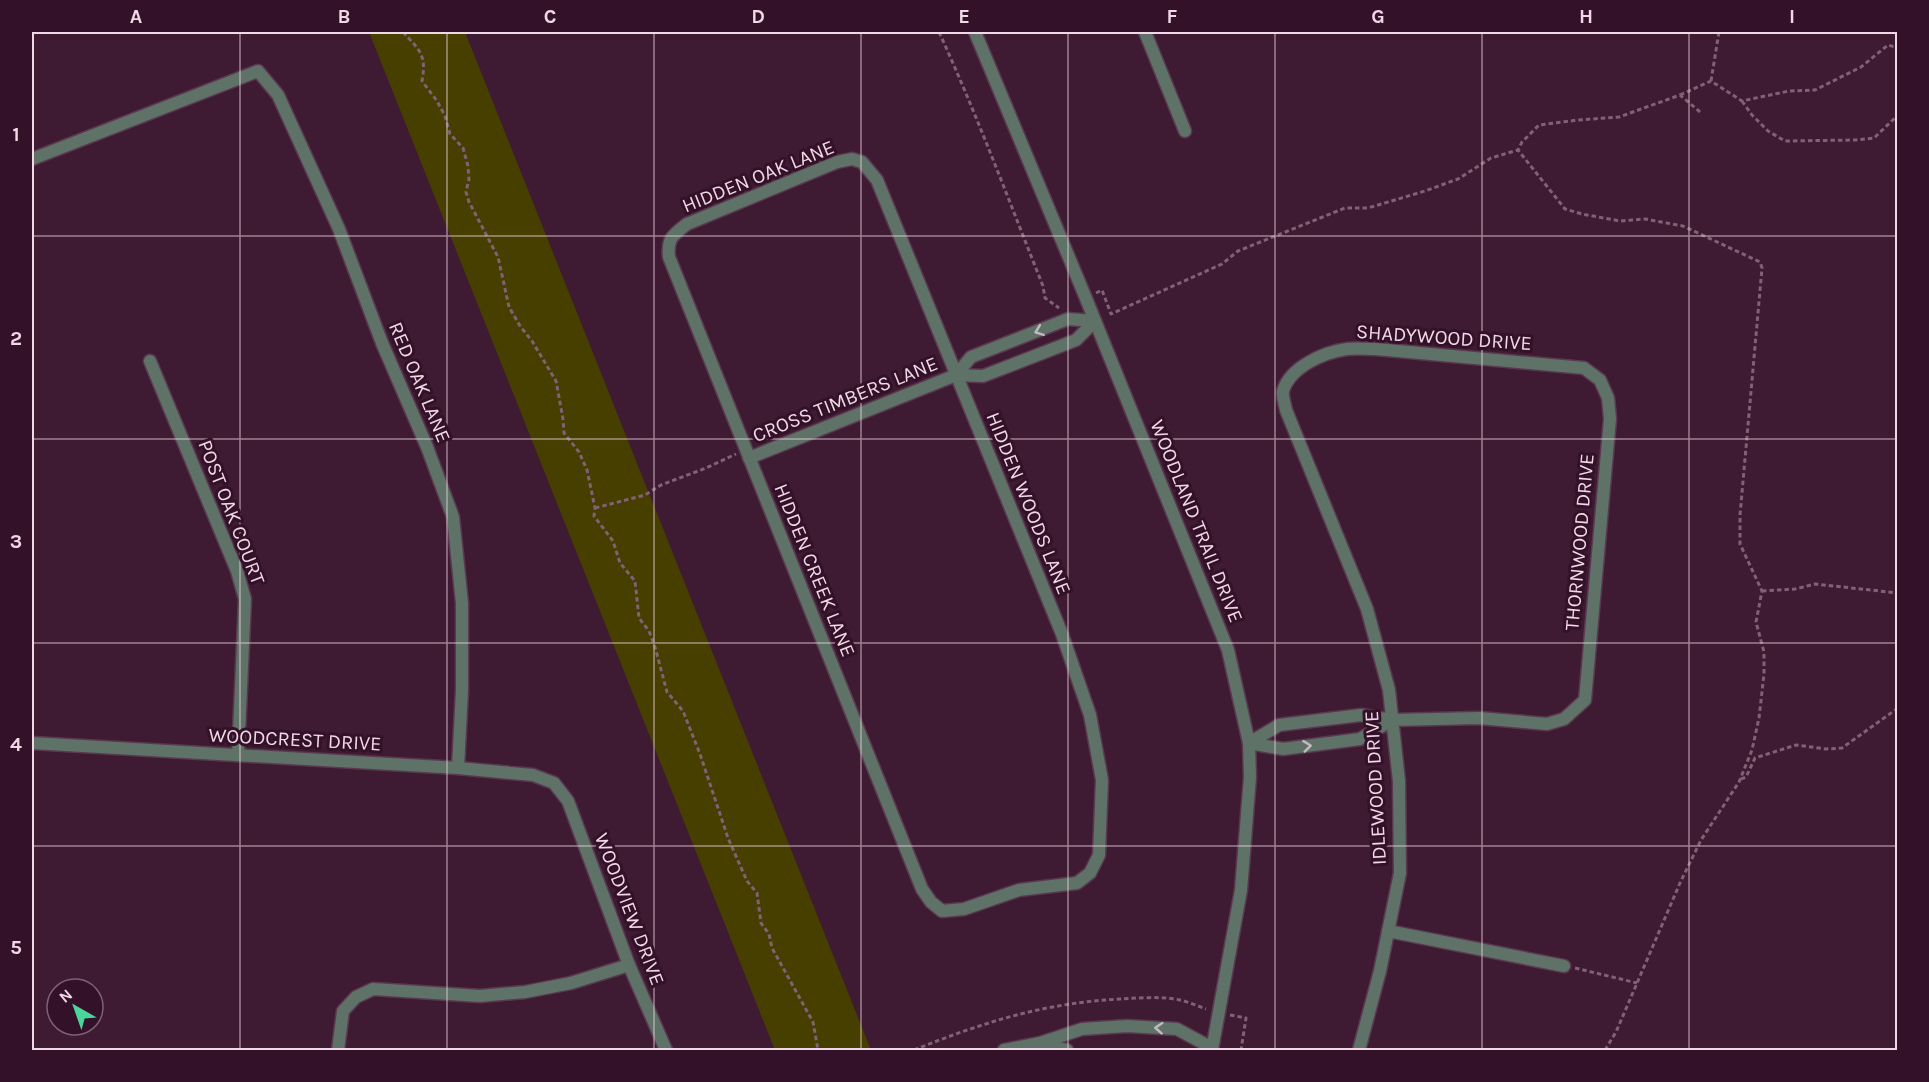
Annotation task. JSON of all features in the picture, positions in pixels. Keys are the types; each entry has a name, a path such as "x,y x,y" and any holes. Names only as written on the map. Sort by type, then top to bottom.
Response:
{"street":[{"name":"WOODLAND TRAIL DRIVE","path":"975,32 1228,650 1250,743 1250,777 1241,890 1212,1049"},
{"path":"1145,32 1185,131"},
{"name":"RED OAK LANE","path":"32,159 258,71 278,95 339,229 382,343 427,447 453,517 462,603 462,690 458,768"},
{"name":"HIDDEN OAK LANE","path":"671,237 687,224 837,162 852,159 862,162"},
{"name":"HIDDEN WOODS LANE","path":"862,162 877,180 1062,634 1090,715 1102,780 1099,855 1090,873 1077,883 1019,890 964,909 942,911"},
{"name":"HIDDEN CREEK LANE","path":"671,237 668,247 669,257 747,454 922,889 931,902 942,911"},
{"name":"CROSS TIMBERS LANE","path":"956,375 971,357 1068,319 1095,321"},
{"name":"CROSS TIMBERS LANE","path":"747,454 956,375 983,376 1076,340 1095,321"},
{"name":"SHADYWOOD DRIVE","path":"1283,393 1291,376 1302,366 1346,349 1376,349 1584,368"},
{"name":"POST OAK COURT","path":"150,361 237,571 245,599 238,755"},
{"name":"THORNWOOD DRIVE","path":"1392,720 1479,718 1547,724 1564,719 1585,700 1610,419 1608,398 1600,380 1584,368"},
{"name":"IDLEWOOD DRIVE","path":"1283,393 1286,410 1367,609 1389,690 1399,781 1400,873 1380,971 1359,1050"},
{"path":"1250,743 1279,725 1361,715 1392,720"},
{"path":"1250,743 1283,749 1360,739 1392,720"},
{"name":"WOODCREST DRIVE","path":"32,743 458,768 533,776 554,783"},
{"name":"WOODVIEW DRIVE","path":"554,783 568,801 628,965 666,1050"},
{"path":"1388,930 1564,966"},
{"path":"338,1050 343,1011 356,998 373,989 480,996 525,992 571,983 628,965"},
{"path":"1040,1048 1082,1029 1127,1026 1177,1029 1212,1049"},
{"path":"1004,1050 1040,1048 1067,1050"},
{"path":"1198,1050 1212,1049"}],"path":[{"path":"403,32 419,50 425,65 422,81 445,116 450,134 463,148 469,179 466,192 498,257 509,307 556,381 564,433 579,452 587,470 595,508 594,516 613,540 620,563 635,581 639,618 649,631 667,692 683,711 728,838 747,881 758,893 761,923 770,934 772,948 813,1022 818,1050"},
{"path":"939,32 967,93 1043,286 1045,298 1058,309 1102,290 1111,314 1222,264 1238,251 1334,212 1345,208 1368,208 1458,179 1491,158 1518,150 1522,142 1539,125 1619,117 1711,81"},
{"path":"1711,81 1719,32"},
{"path":"1742,101 1789,91 1815,90 1861,67 1888,45 1898,48"},
{"path":"1711,81 1742,101 1768,132 1785,141 1874,138 1898,115"},
{"path":"1680,95 1700,112"},
{"path":"1518,150 1564,209 1620,220 1645,219 1683,226 1760,262 1762,268 1740,515 1740,544 1762,591 1756,622 1764,652 1759,718 1752,750 1740,780 1701,840 1616,1032 1605,1050"},
{"path":"595,508 645,495 661,485 747,454"},
{"path":"1762,591 1795,589 1815,584 1898,593"},
{"path":"1740,780 1746,777 1755,758 1761,755 1796,745 1826,749 1842,748 1898,708"},
{"path":"1564,966 1637,983"}],"shaded area":[{"path":"369,32 465,32 871,1050 775,1050"}]}
